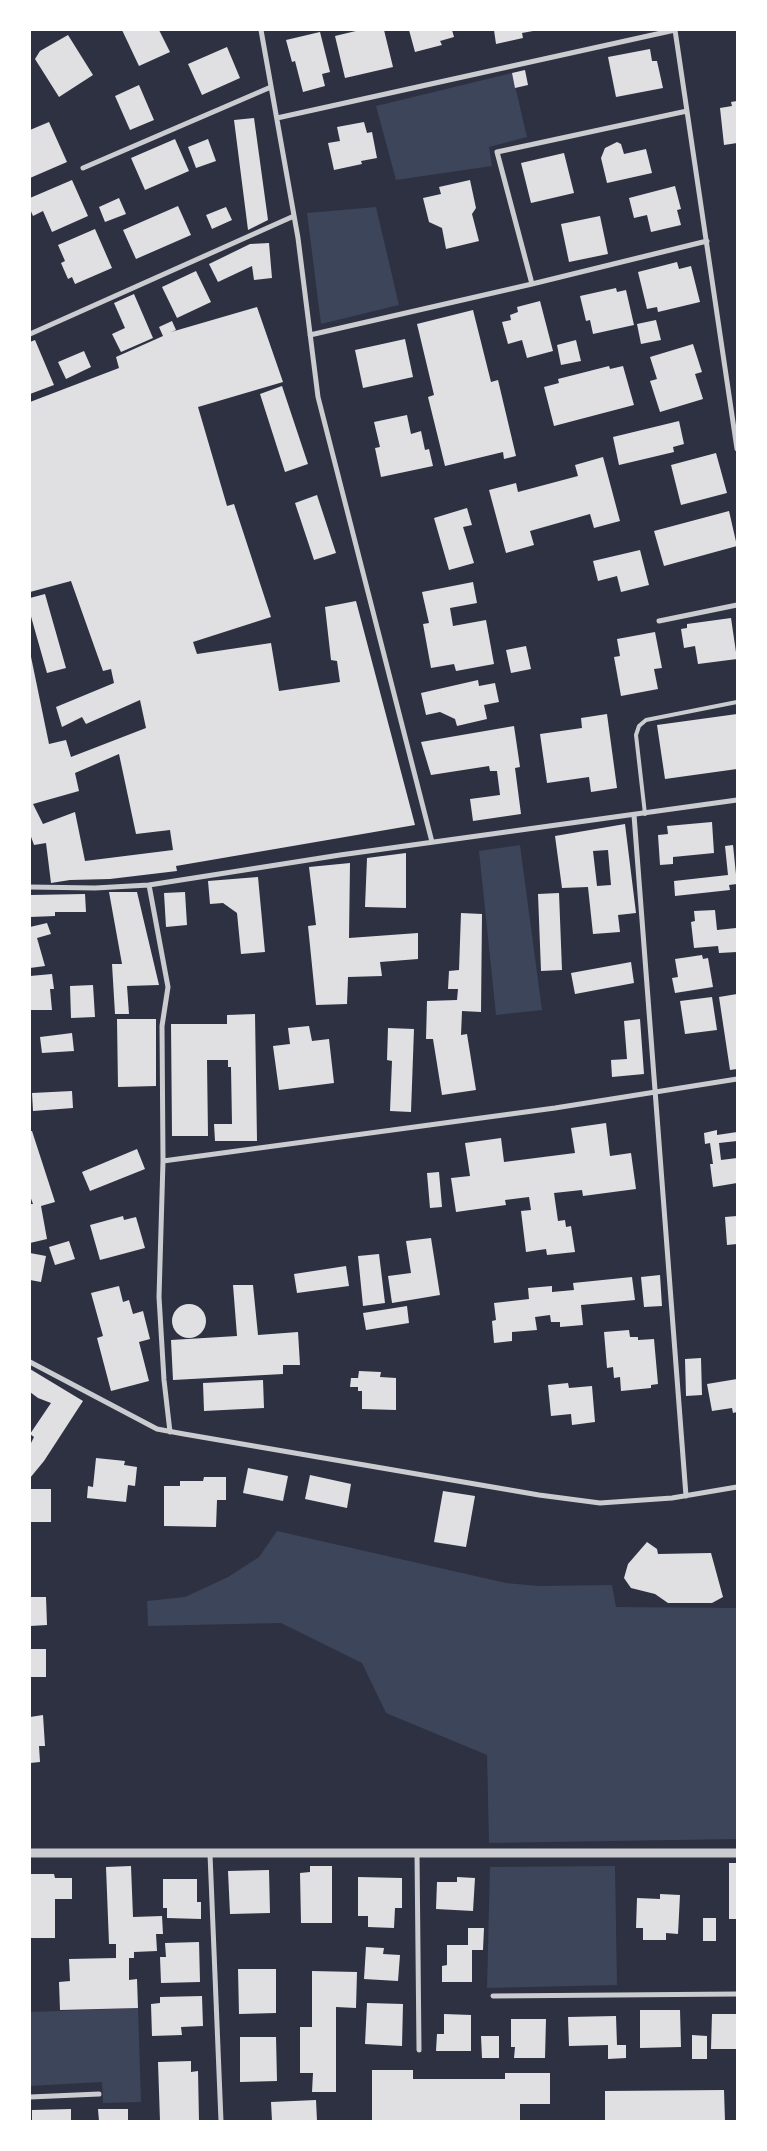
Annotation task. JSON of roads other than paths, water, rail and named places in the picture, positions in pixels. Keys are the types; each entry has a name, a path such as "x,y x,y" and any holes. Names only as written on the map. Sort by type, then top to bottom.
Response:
{"street":[{"path":"261,30 294,216 318,397 432,842"},
{"path":"276,118 675,30 737,448"},
{"path":"83,168 271,87"},
{"path":"532,284 497,152 687,111"},
{"path":"30,334 294,216"},
{"path":"310,334 532,284 707,241"},
{"path":"659,621 737,605"},
{"path":"30,887 95,888 150,885 432,842 737,800"},
{"path":"634,815 686,1496"},
{"path":"150,885 168,987 162,1026 163,1161 159,1297 164,1380 170,1432"},
{"path":"163,1161 555,1108 737,1079"},
{"path":"30,1362 157,1429 170,1432 547,1496 600,1503 686,1496 737,1487"},
{"path":"30,1853 737,1853"},
{"path":"417,1853 419,2050"},
{"path":"210,1854 221,2121"},
{"path":"493,1996 737,1994"},
{"path":"30,2097 99,2094"}],"lane":[{"path":"645,814 636,735 639,726 646,720 737,702"}]}
